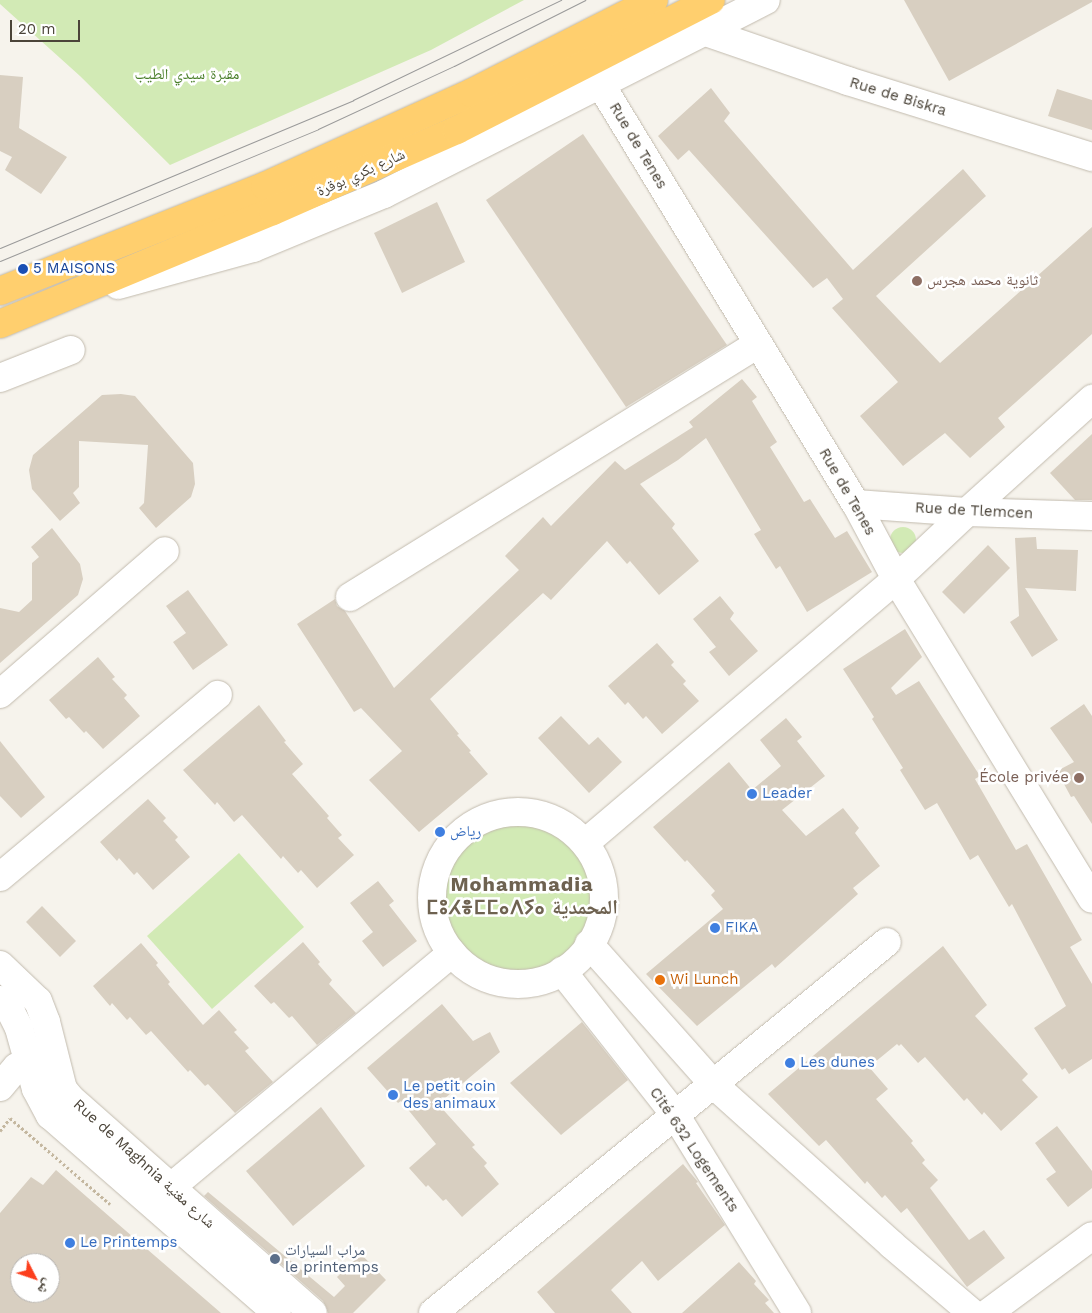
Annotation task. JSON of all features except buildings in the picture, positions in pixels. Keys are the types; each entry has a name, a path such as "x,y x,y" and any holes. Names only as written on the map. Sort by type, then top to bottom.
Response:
{"highway":[{"name":"شارع بكري بوقرة","path":"0,291 265,186 470,93 654,0"},
{"name":"شارع بكري بوقرة","path":"0,324 273,211 457,130 712,0"}],"street":[{"path":"51,303 262,245 384,194 601,86 766,0"},
{"name":"Rue de Biskra","path":"706,32 848,81 1092,157"},
{"name":"Rue de Tenes","path":"601,86 856,504 896,579 1092,900"},
{"path":"350,596 758,344"},
{"path":"0,378 71,350"},
{"path":"585,843 896,579 1092,399"},
{"name":"Rue de Tlemcen","path":"856,504 967,512 1092,516"},
{"path":"0,694 165,551"},
{"path":"0,877 218,695"},
{"path":"513,811 540,814 565,825 585,843 597,864 603,888 603,913 595,936 589,944 581,956 562,971 540,981 516,984 492,980 470,970 452,953 438,930 432,904 434,877 445,852 463,831 486,817 513,811"},
{"path":"433,1313 887,942"},
{"path":"589,944 714,1085 884,1238 972,1313"},
{"path":"159,1194 452,953"},
{"name":"Rue de Maghnia شارع مغنية","path":"0,965 38,1001 46,1022 63,1089 70,1098 159,1194 278,1313"},
{"name":"Cité 632 Logements","path":"562,971 676,1116 797,1313"},
{"name":"Rue de Maghnia شارع مغنية","path":"0,1000 11,1012 18,1028 36,1089 50,1114 159,1194 313,1313"},
{"path":"0,1087 17,1067 28,1060 53,1052"},
{"path":"988,1313 1092,1236"}],"path":[{"path":"0,1131 10,1118 38,1144"}],"green space":[{"name":"مقبرة سيدي الطيب","path":"0,0 524,0 431,50 170,165 80,76 0,4"},
{"path":"903,527 912,531 916,540 912,549 903,553 894,549 890,540 894,531"},
{"path":"519,825 547,831 571,847 587,871 593,899 587,927 571,951 547,967 519,973 491,967 467,951 451,927 445,899 451,871 467,847 491,831"},
{"path":"239,853 304,927 212,1009 147,936"}],"tram line":[{"path":"0,248 353,100 561,0"},
{"path":"0,261 318,129 454,66 585,0"}],"place":[{"name":"5 MAISONS","path":"23,269"},
{"name":"ثانوية محمد هجرس","path":"917,281"},
{"name":"École privée","path":"1079,778"},
{"name":"Leader","path":"752,794"},
{"name":"رياض","path":"440,832"},
{"name":"FIKA","path":"715,928"},
{"name":"Wi Lunch","path":"660,980"},
{"name":"Les dunes","path":"790,1063"},
{"name":"Le petit coin des animaux","path":"393,1095"},
{"name":"Le Printemps","path":"70,1243"},
{"name":"مراب السيارات le printemps","path":"275,1259"}],"district":[{"name":"Mohammadia ⵎⵓⵃⴻⵎⵎⴰⴷⵢⴰ المحمدية","path":"522,896"}]}
